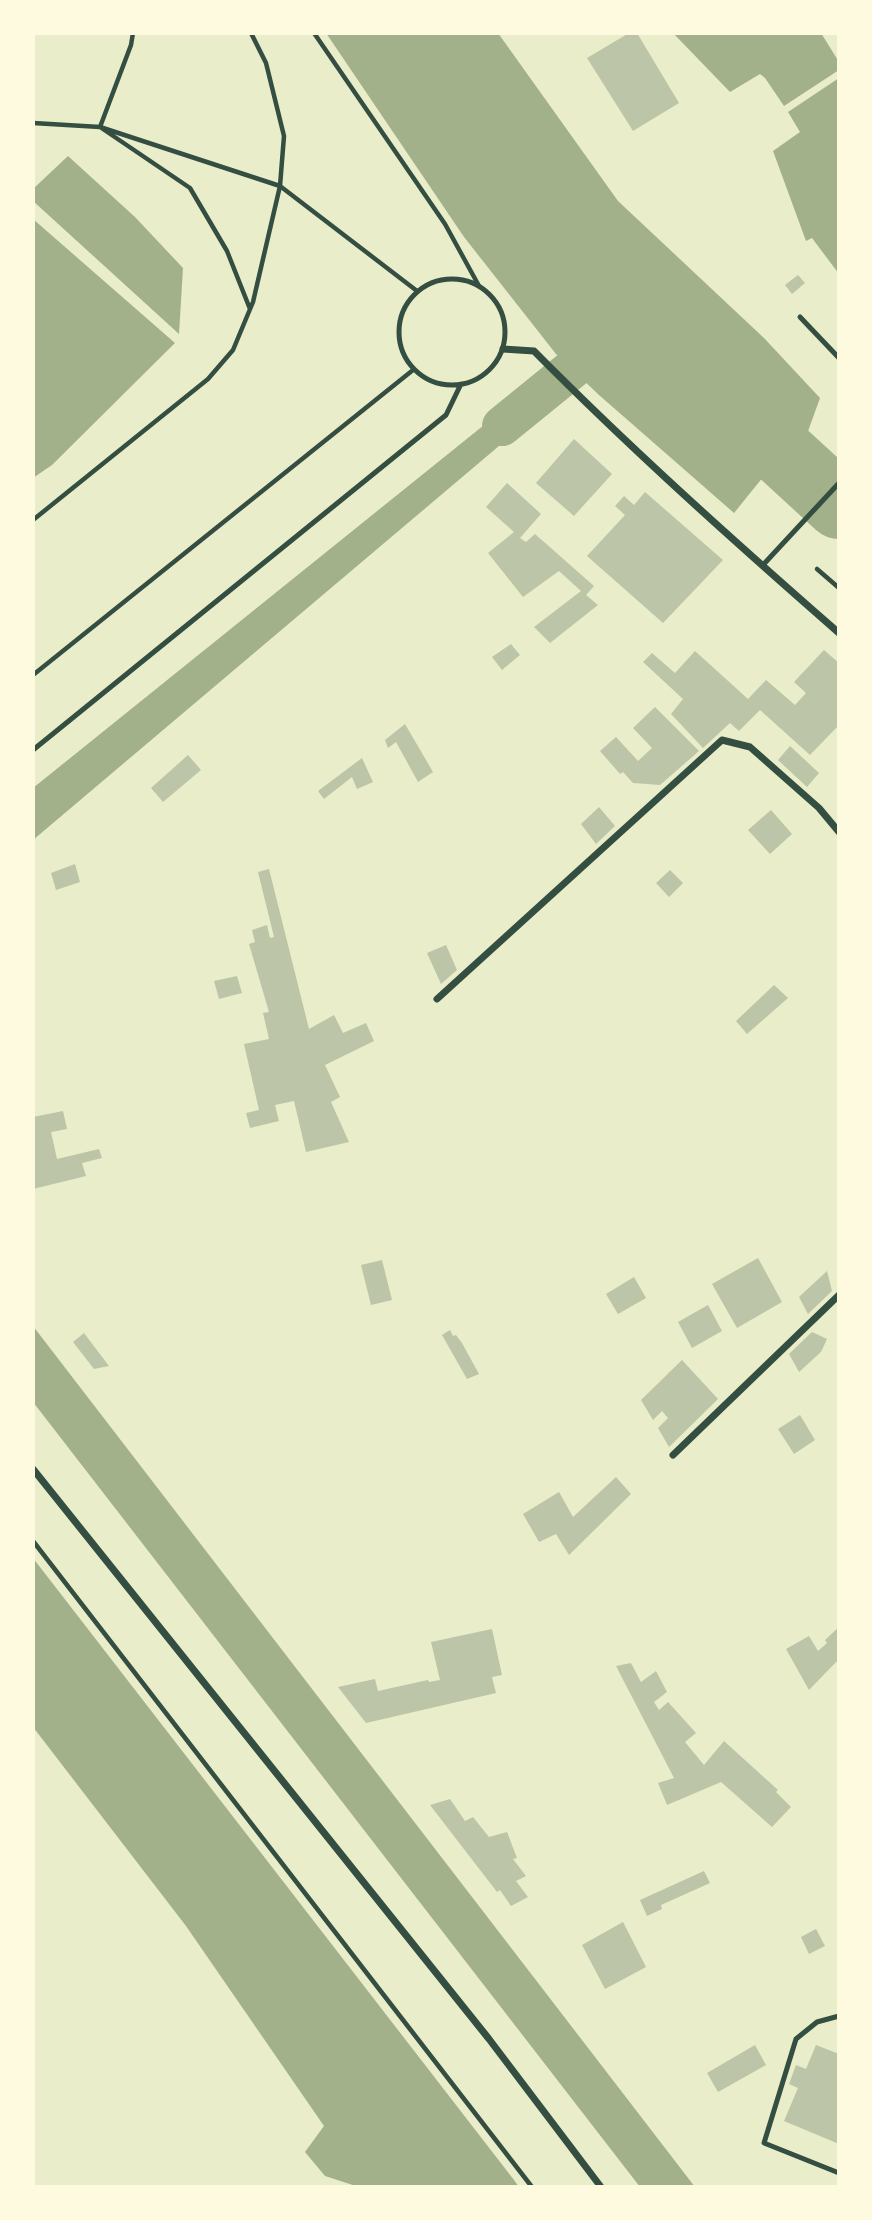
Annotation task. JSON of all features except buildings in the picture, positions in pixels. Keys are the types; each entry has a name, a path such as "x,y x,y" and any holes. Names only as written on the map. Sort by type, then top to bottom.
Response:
{"street":[{"path":"503,349 534,351 762,566 839,633"},
{"path":"437,999 722,740 750,747 819,808 839,832"},
{"path":"673,1455 839,1295"},
{"path":"33,1469 489,2039 601,2187"}],"lane":[{"path":"447,279 464,279 479,286 493,298 503,313 506,331 503,349 487,372 461,384 442,384 413,370 403,351 399,335 407,303 417,291 447,279"},
{"path":"800,317 839,358"},
{"path":"33,750 446,415 461,384"},
{"path":"762,566 804,524 839,483"},
{"path":"839,2016 817,2022 796,2039 764,2143 839,2173"}],"path":[{"path":"100,127 134,33"},
{"path":"33,520 208,379 233,349 250,310 280,186 284,136 266,63 251,33"},
{"path":"314,33 445,224 479,286"},
{"path":"33,123 100,127 280,186 417,291"},
{"path":"100,127 190,188 227,251 250,310"},
{"path":"33,675 413,370"},
{"path":"817,569 839,588"},
{"path":"33,1541 532,2187"}],"shaded area":[{"path":"326,33 498,33 618,201 764,338 820,398 807,434 839,464 839,474 813,500 772,466 734,513 556,354 464,237"},
{"path":"673,33 821,33 839,62 839,70 784,106 760,74 730,92"},
{"path":"839,78 839,274 812,238 806,241 773,151 800,132 788,112"},
{"path":"68,156 135,217 183,268 179,334 33,201 33,189"},
{"path":"33,219 175,343 52,465 33,478"},
{"path":"535,384 551,402 33,840 33,788"},
{"path":"33,1326 695,2187 640,2187 33,1402"},
{"path":"33,1558 519,2187 359,2187 325,2176 305,2152 324,2126 186,1926 33,1727"}],"waterway":[{"path":"502,426 614,335"},
{"path":"753,426 839,505"}]}
